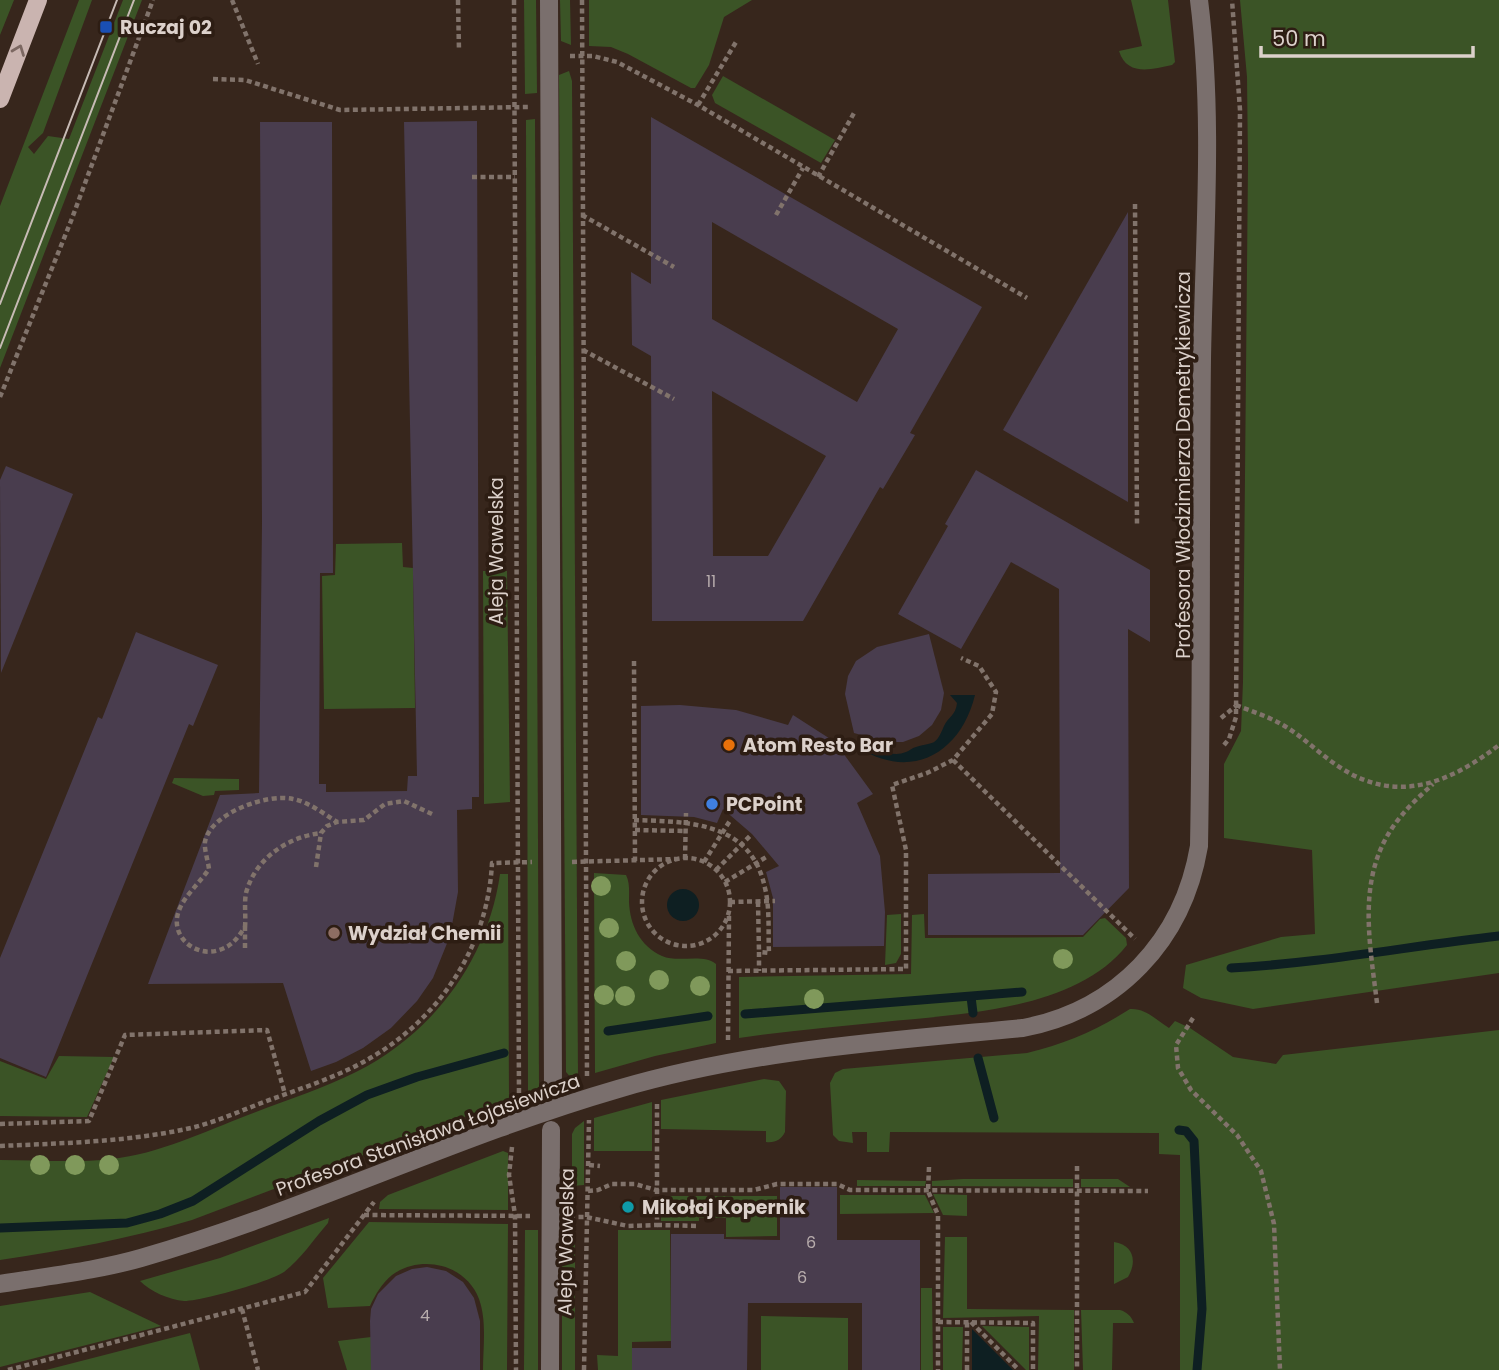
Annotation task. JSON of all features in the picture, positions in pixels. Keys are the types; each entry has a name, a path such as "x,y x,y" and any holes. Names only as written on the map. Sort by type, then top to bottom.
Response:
{"main road":[{"path":"0,99 38,0"}],"street":[{"path":"550,0 552,1091"},
{"name":"Profesora Włodzimierza Demetrykiewicza","path":"1172,925 1191,883 1199,846 1207,77 1199,0"},
{"name":"Profesora Stanisława Łojasiewicza","path":"0,1284 139,1259 258,1220 528,1116 646,1081 734,1061 1048,1023 1072,1015 1094,1003 1138,970 1172,925"},
{"name":"Aleja Wawelska","path":"550,1370 551,1130"}],"path":[{"path":"0,397 71,221 153,0"},
{"path":"232,0 258,64"},
{"path":"458,0 459,51"},
{"name":"Aleja Wawelska","path":"514,0 519,1102"},
{"path":"582,0 587,1080"},
{"path":"1222,747 1234,727 1236,705 1240,122 1232,0"},
{"path":"698,105 736,42"},
{"path":"550,55 582,58 593,56 617,62 698,105 1027,298"},
{"path":"213,79 245,80 340,110 514,109"},
{"path":"818,177 855,113"},
{"path":"776,215 803,168"},
{"path":"472,177 515,177"},
{"path":"1135,204 1137,525"},
{"path":"582,215 674,267"},
{"path":"582,349 674,399"},
{"path":"728,971 906,969 905,850 892,785 928,773 953,760 992,715 996,692 979,666 961,658"},
{"path":"634,661 635,861"},
{"path":"1236,705 1279,723 1342,769 1364,780 1388,786 1420,786 1449,777 1499,745"},
{"path":"953,760 1136,940"},
{"path":"1377,1003 1367,923 1368,892 1372,874 1385,839 1401,816 1435,782"},
{"path":"245,927 235,942 220,950 206,951 185,943 179,935 176,922 180,908 209,869 205,842 214,825 235,810 267,798 293,799 317,809 337,822"},
{"path":"316,867 321,833 327,826 337,822 364,820 385,804 404,801 432,814"},
{"path":"685,859 686,813"},
{"path":"704,862 732,819"},
{"path":"635,820 686,822 723,832 741,845 763,880 767,901 769,953 759,953"},
{"path":"635,830 686,831"},
{"path":"245,948 246,894 264,860 285,843 321,833"},
{"path":"716,870 752,834"},
{"path":"725,882 768,856"},
{"path":"676,859 651,875 644,888 644,917 651,930 675,945 690,947 704,943 725,923 730,905"},
{"path":"0,1146 118,1139 196,1127 340,1074 373,1057 424,1018 458,975 484,919 491,891 492,863 685,859 704,862 716,870 725,882 730,905 728,1045 734,1061"},
{"path":"730,905 775,901"},
{"path":"758,902 759,971"},
{"path":"1194,1017 1176,1045 1178,1069 1191,1090 1237,1135 1261,1171 1274,1224 1280,1370"},
{"path":"0,1124 89,1121 125,1035 267,1030 285,1094"},
{"path":"656,1166 657,1097"},
{"name":"Aleja Wawelska","path":"584,1370 589,1116"},
{"path":"512,1144 509,1175 515,1215 516,1370"},
{"path":"589,1165 600,1166"},
{"path":"1077,1166 1077,1370"},
{"path":"929,1167 928,1191 938,1215 938,1370"},
{"path":"588,1191 612,1184 635,1184 656,1190 754,1190 777,1184 837,1184 850,1190 1148,1191"},
{"path":"8,1370 305,1292 381,1193"},
{"path":"657,1225 699,1226"},
{"path":"242,1308 258,1370"},
{"path":"938,1322 1033,1322 1033,1370"},
{"path":"967,1370 969,1322"},
{"path":"969,1322 1019,1370"}],"green space":[{"path":"0,0 14,0 0,35"},
{"path":"79,0 92,0 43,133 28,147 34,154 48,136 69,139 123,0 142,0 0,368 0,206"},
{"path":"524,0 536,0 537,93 525,94"},
{"path":"560,0 570,0 571,45 561,41"},
{"path":"589,0 752,0 724,17 709,65 695,88 691,88 611,47 589,46"},
{"path":"1131,0 1168,0 1175,62 1172,65 1140,69 1133,68 1123,59 1119,51 1142,46"},
{"path":"1240,0 1499,0 1499,973 1253,1009 1201,998 1183,988 1186,965 1281,937 1315,934 1312,850 1224,838 1224,764 1241,731 1243,682 1248,164 1247,77"},
{"path":"569,71 572,81 578,1079 573,1080 566,1072 559,75"},
{"path":"723,76 835,140 821,163 715,103 712,95"},
{"path":"535,119 539,1087 528,1095 526,120"},
{"path":"402,543 403,567 413,568 415,708 324,709 322,576 335,575 336,544"},
{"path":"483,571 507,571 510,802 484,804"},
{"path":"174,778 239,779 239,790 215,791 214,795 203,796 172,783"},
{"path":"594,873 626,875 634,927 642,941 654,952 668,958 705,959 716,964 716,1043 595,1073"},
{"path":"500,874 508,874 509,1100 192,1220 97,1243 0,1260 0,1160 98,1160 146,1152 198,1135 316,1089 356,1072 384,1056 410,1037 433,1015 470,964 494,905"},
{"path":"901,914 901,954 896,963 885,965 887,915"},
{"path":"924,914 925,938 1083,937 1100,919 1105,918 1126,938 1127,945 1105,967 1078,984 1014,1005 980,1012 739,1038 739,977 911,974 912,915"},
{"path":"1130,1009 1146,1012 1169,1028 1175,1021 1233,1057 1276,1064 1283,1055 1499,1030 1499,1370 1180,1370 1180,1155 1159,1154 1159,1133 890,1132 889,1152 867,1152 867,1132 852,1132 853,1143 839,1141 833,1135 830,1083 835,1073 843,1069 1027,1053 1080,1036"},
{"path":"59,1056 114,1057 87,1117 0,1116 0,1061 46,1079"},
{"path":"764,1079 779,1081 786,1091 785,1132 777,1140 766,1142 766,1131 661,1129 661,1100"},
{"path":"652,1102 652,1151 594,1151 594,1118"},
{"path":"584,1121 584,1185 572,1186 572,1134"},
{"path":"503,1151 508,1153 508,1210 379,1209 380,1202 388,1195"},
{"path":"1073,1179 1073,1187 932,1186 932,1181"},
{"path":"1081,1179 1118,1179 1130,1187 1081,1187"},
{"path":"857,1180 926,1181 925,1186 857,1186"},
{"path":"933,1194 967,1195 967,1216 943,1215"},
{"path":"840,1195 925,1195 934,1213 840,1214"},
{"path":"661,1196 777,1196 777,1236 726,1237 726,1218 661,1221"},
{"path":"329,1218 328,1223 290,1267 251,1286 184,1301 160,1294 140,1281 220,1258"},
{"path":"369,1222 508,1224 507,1370 483,1370 484,1325 479,1299 464,1278 442,1266 416,1265 392,1275 379,1289 370,1306 328,1308 323,1278"},
{"path":"525,1230 538,1230 538,1370 524,1370"},
{"path":"562,1230 575,1230 575,1370 562,1370"},
{"path":"618,1230 670,1230 671,1341 632,1342 632,1370 598,1370 597,1355 618,1356"},
{"path":"945,1237 967,1237 967,1309 1074,1310 1074,1370 1038,1370 1039,1316 943,1318"},
{"path":"1114,1242 1130,1250 1133,1260 1128,1277 1114,1284"},
{"path":"921,1288 932,1288 933,1370 921,1370"},
{"path":"90,1292 161,1326 0,1367 0,1306"},
{"path":"1081,1310 1120,1310 1127,1313 1133,1321 1134,1323 1113,1323 1112,1370 1083,1370"},
{"path":"761,1316 848,1318 848,1370 761,1370"},
{"path":"982,1326 1029,1327 1029,1370 1026,1370"},
{"path":"943,1327 963,1327 962,1370 943,1370"},
{"path":"190,1333 200,1370 46,1370"},
{"path":"371,1337 371,1370 347,1370 338,1341"}],"shaded area":[{"path":"950,695 975,695 958,733 946,746 931,756 915,761 897,762 878,757 858,747 865,740 884,752 901,754 934,742 954,713 957,703"},
{"path":"683,889 694,894 699,905 694,916 683,921 672,916 667,905 672,894"},
{"path":"972,1329 1013,1370 972,1370"}],"building":[{"path":"651,117 982,307 910,433 915,435 883,489 880,487 803,621 652,621 651,356 632,345 631,272 651,284","holes":["712,222 898,329 857,402 712,319","712,391 826,456 768,556 713,556"]},
{"path":"477,121 479,797 472,797 472,809 457,810 458,892 450,936 433,978 417,1001 391,1028 363,1048 311,1071 283,983 148,984 220,795 259,793 262,523 260,122 332,122 333,573 320,573 319,784 326,784 326,792 407,791 408,776 417,776 404,122"},
{"path":"1128,212 1128,502 1003,430"},
{"path":"6,466 73,494 1,673 0,480"},
{"path":"976,470 1150,570 1150,642 1128,629 1129,888 1083,935 928,935 928,874 1060,873 1059,589 1011,562 961,649 898,614"},
{"path":"136,632 218,665 193,726 189,724 46,1077 0,1058 0,958 98,717 102,719"},
{"path":"929,634 944,693 941,710 932,725 919,736 903,742 886,742 854,733 845,694 848,676 856,661 877,647"},
{"path":"680,705 736,710 788,725 793,715 835,742 873,794 857,803 880,856 885,912 884,946 773,947 773,898 766,872 779,866 752,834 723,809 717,823 694,817 641,815 641,706"},
{"path":"780,1187 837,1187 837,1240 920,1240 920,1370 862,1370 862,1303 748,1303 747,1370 632,1370 632,1348 671,1348 671,1234 724,1234 724,1239 780,1240"},
{"path":"427,1267 446,1271 463,1282 474,1298 480,1321 480,1370 371,1370 371,1309 378,1294 396,1276 412,1269"}],"waterway":[{"path":"1231,968 1499,936"},
{"path":"745,1014 1022,992"},
{"path":"971,997 973,1013"},
{"path":"608,1031 708,1016"},
{"path":"0,1228 127,1223 160,1214 193,1201 319,1121 367,1095 417,1077 504,1053"},
{"path":"978,1058 994,1118"},
{"path":"1179,1130 1186,1131 1194,1141 1202,1309 1197,1370"}],"tram line":[{"path":"0,304 117,0"},
{"path":"0,348 134,0"}],"place":[{"name":"Ruczaj 02","path":"106,27"},
{"name":"Atom Resto Bar","path":"729,745"},
{"name":"PCPoint","path":"712,804"},
{"name":"Wydział Chemii","path":"334,933"},
{"name":"Mikołaj Kopernik","path":"628,1207"}]}
